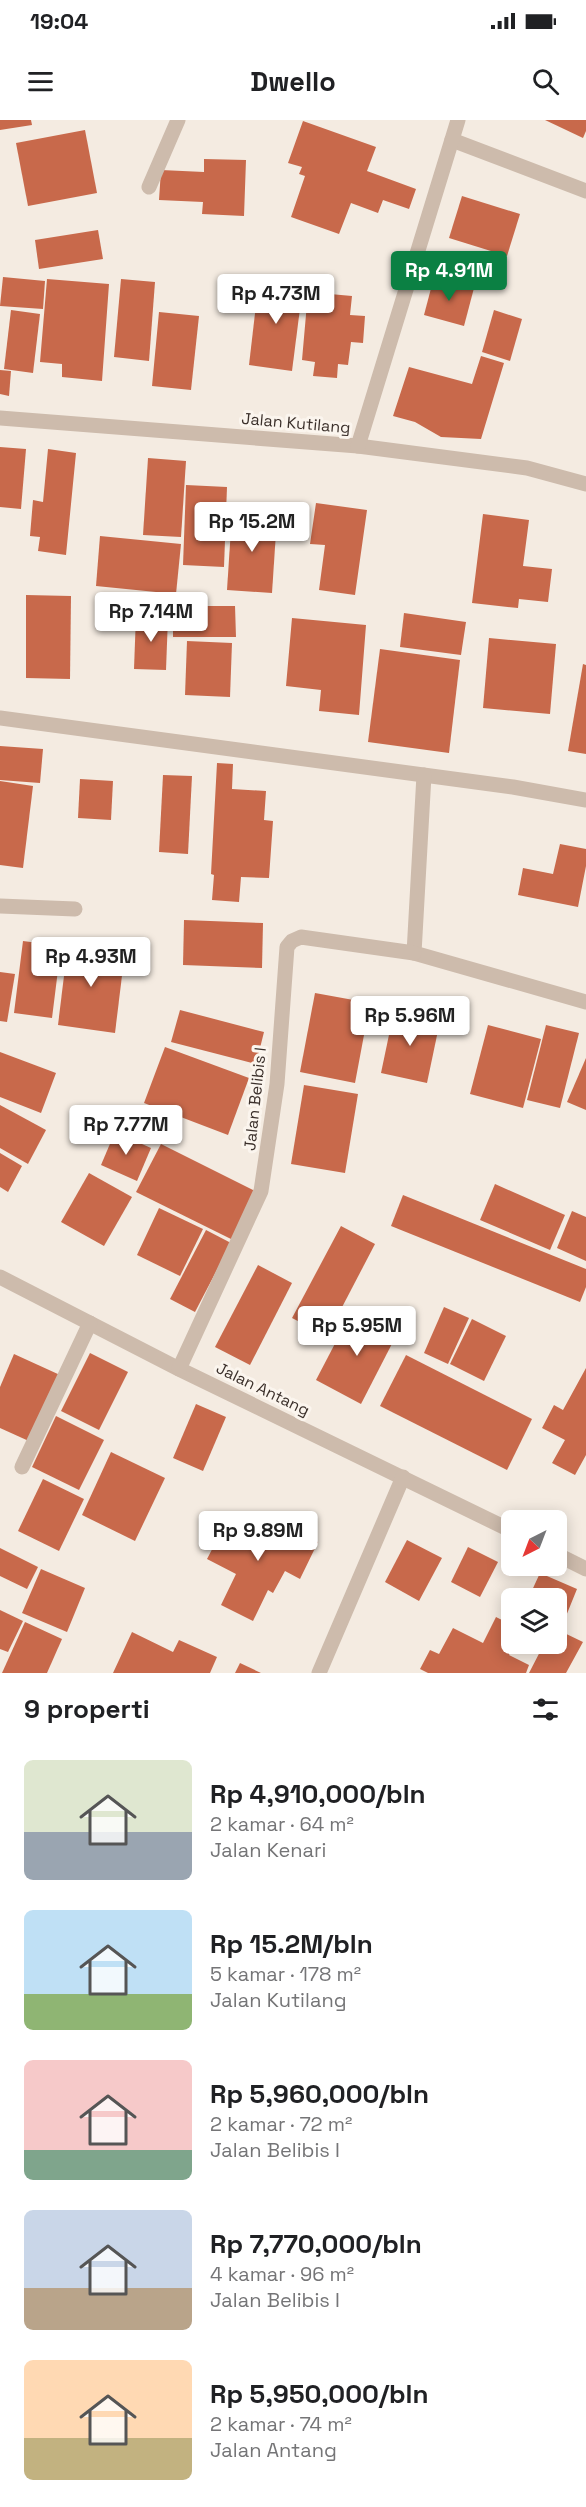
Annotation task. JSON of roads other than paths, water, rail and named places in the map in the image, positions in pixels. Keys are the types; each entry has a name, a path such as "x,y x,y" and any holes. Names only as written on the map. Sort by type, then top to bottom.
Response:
{"street":[{"path":"149,187 178,120"},
{"path":"358,446 458,120"},
{"path":"452,140 586,190"},
{"name":"Jalan Kutilang","path":"0,418 358,446 527,468 586,484"},
{"path":"0,718 424,775 586,800"},
{"path":"414,953 424,775"},
{"path":"0,906 75,909"},
{"name":"Jalan Belibis I","path":"179,1369 261,1191 278,1084 287,947 301,937 414,953 586,1002"},
{"name":"Jalan Antang","path":"0,1277 179,1369 501,1526"},
{"path":"22,1467 90,1323"},
{"path":"319,1673 403,1477"},
{"path":"567,1560 586,1569"}]}
